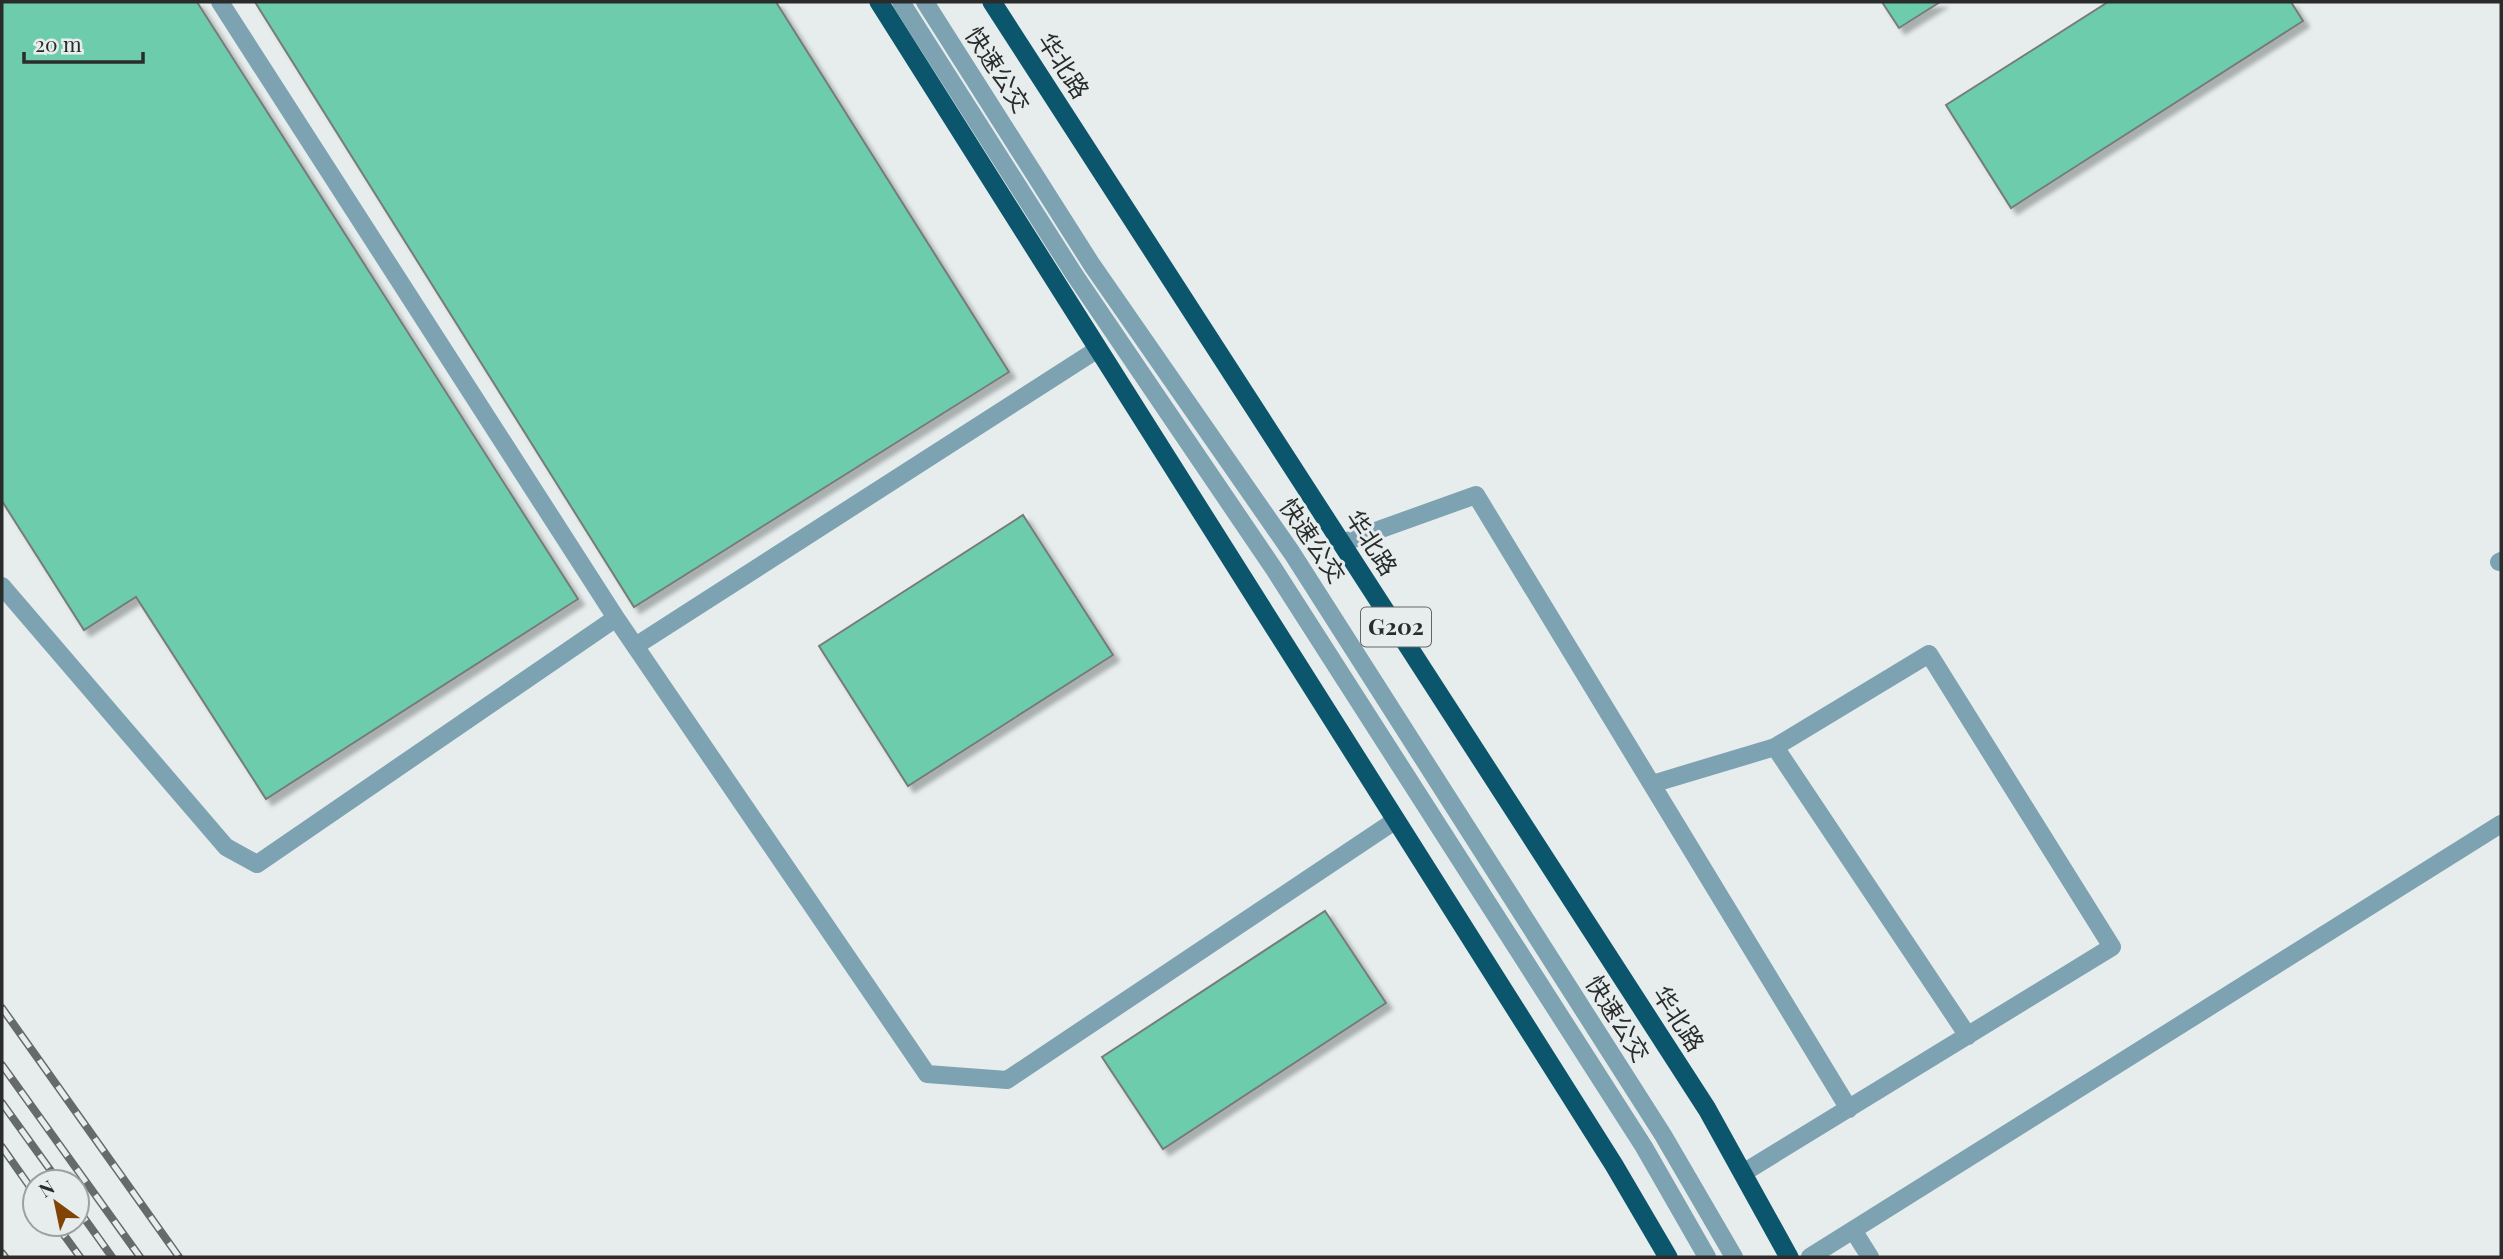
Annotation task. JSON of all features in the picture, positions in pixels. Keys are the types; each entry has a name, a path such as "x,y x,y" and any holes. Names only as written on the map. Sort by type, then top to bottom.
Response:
{"highway":[{"path":"879,2 1606,1153 1668,1257"},
{"name":"华北路","path":"992,2 1707,1109 1789,1257"}],"lane":[{"path":"220,2 616,618 637,645 927,1074 1007,1080 1396,820"},
{"name":"快速公交","path":"901,2 1074,274 1297,604 1644,1147 1707,1257"},
{"name":"快速公交","path":"925,2 1092,265 1299,565 1662,1135 1734,1257"},
{"path":"637,645 1098,349"},
{"path":"1342,543 1476,495 1849,1109"},
{"path":"2,586 226,847 257,864 616,618"},
{"path":"1652,784 1775,747 1929,654 2112,947 1743,1173"},
{"path":"1775,747 1968,1036"},
{"path":"1810,1257 2501,824"},
{"path":"1853,1230 1870,1257"}],"building":[{"path":"2,2 197,2 578,599 266,799 136,597 84,630 2,501"},
{"path":"255,2 776,2 1009,372 634,607"},
{"path":"1882,2 1940,2 1899,28"},
{"path":"2108,2 2291,2 2303,21 2011,208 1946,105"},
{"path":"1023,515 1113,655 908,786 819,646"},
{"path":"1325,911 1386,1003 1163,1149 1102,1057"}],"railway":[{"path":"2,1008 179,1257"},
{"path":"2,1065 140,1257"},
{"path":"2,1103 49,1168"},
{"path":"2,1147 21,1174"},
{"path":"91,1228 112,1257"},
{"path":"66,1238 80,1257"},
{"path":"2,1253 5,1257"}]}
